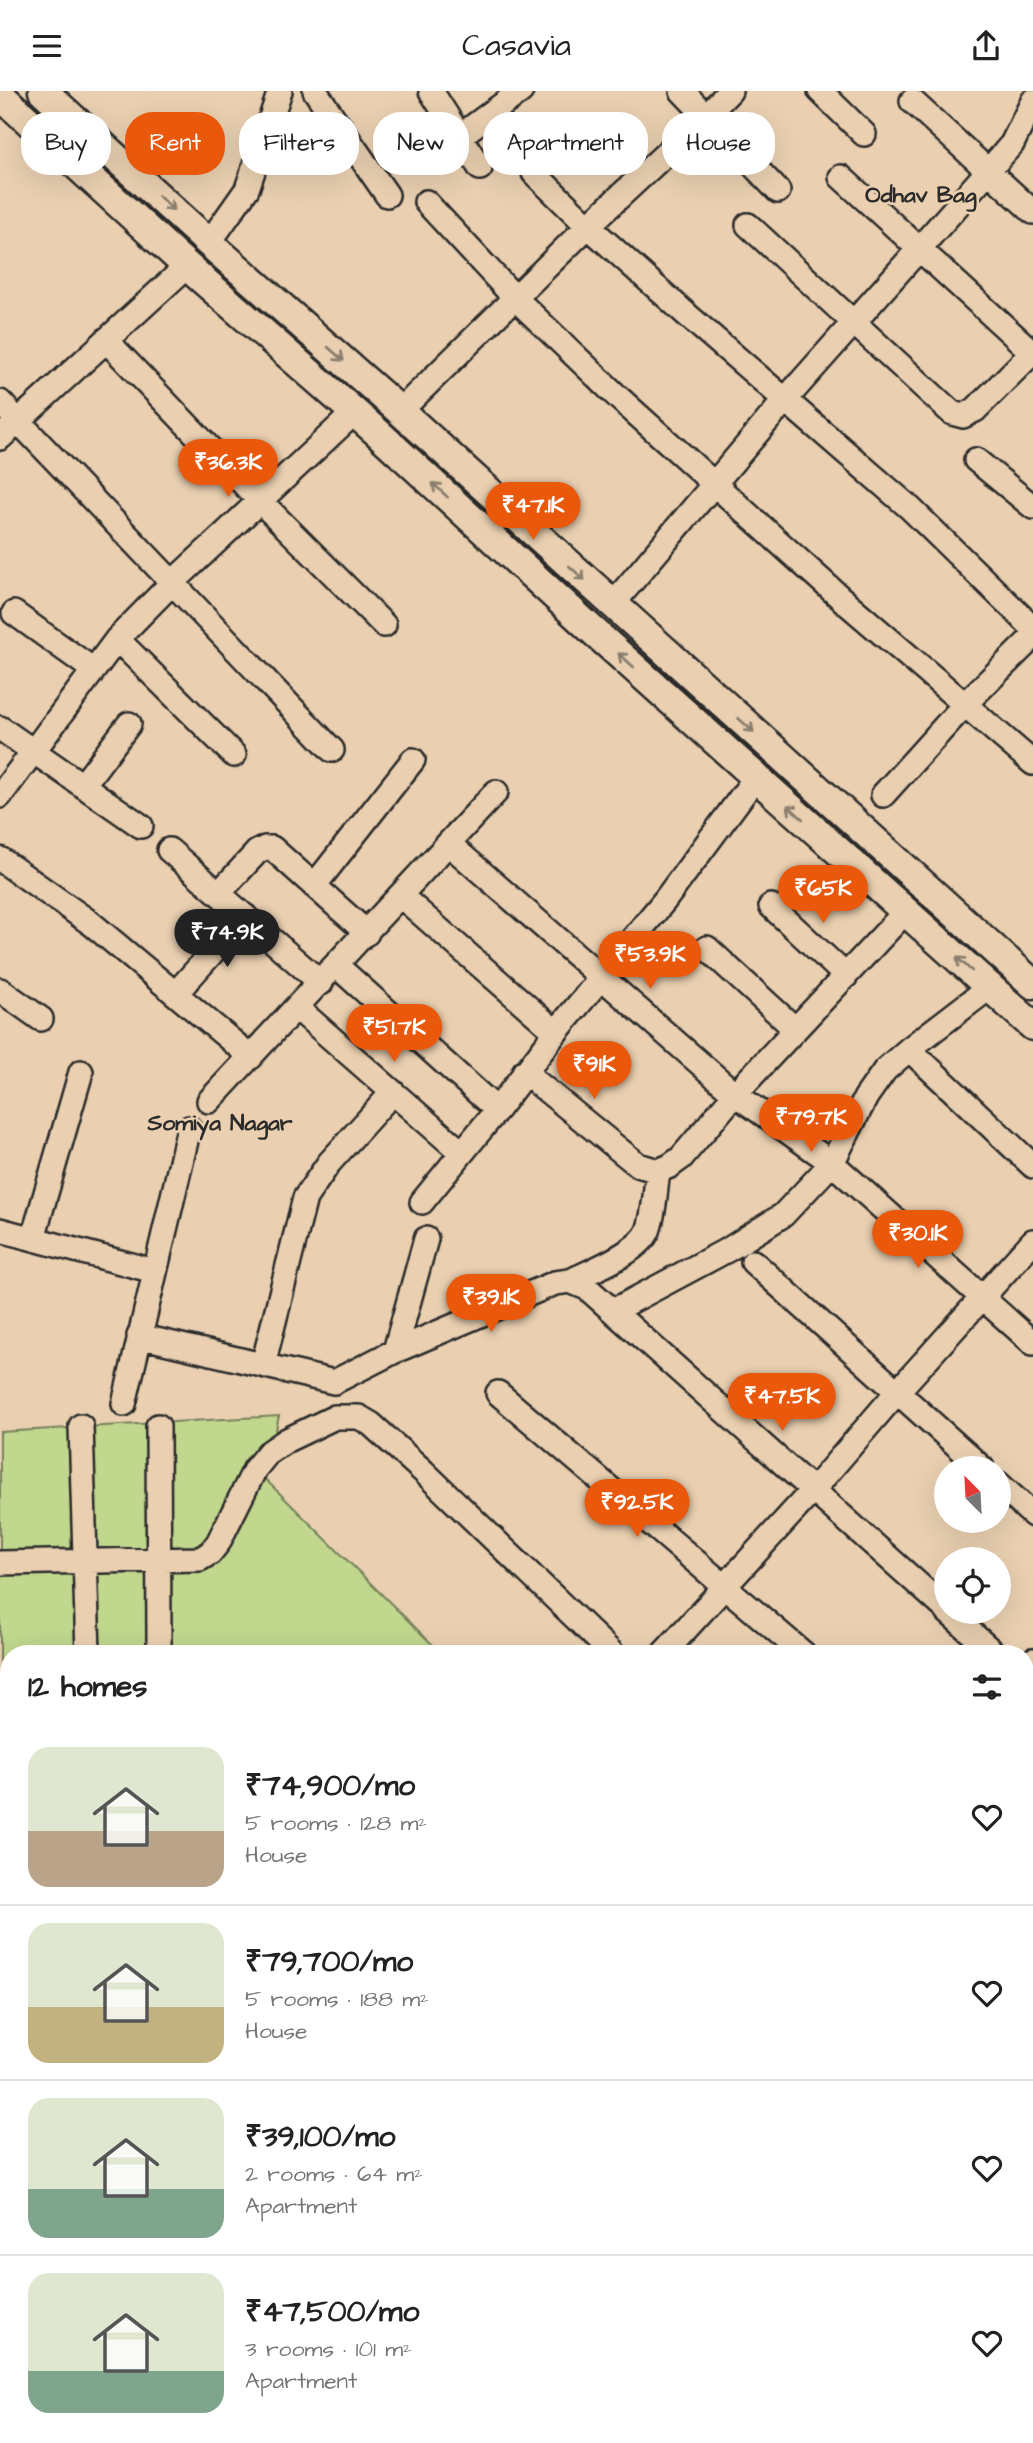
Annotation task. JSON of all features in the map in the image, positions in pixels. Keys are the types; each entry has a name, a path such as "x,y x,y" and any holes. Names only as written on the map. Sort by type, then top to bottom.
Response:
{"main road":[{"path":"43,91 1033,984"},
{"path":"0,95 187,266 355,412 1033,1026"}],"street":[{"path":"209,243 247,188 280,91"},
{"path":"315,91 387,195"},
{"path":"431,91 445,112"},
{"path":"469,129 521,91"},
{"path":"682,91 701,112"},
{"path":"710,112 730,91"},
{"path":"820,91 864,134"},
{"path":"912,101 1033,212"},
{"path":"1012,144 1033,101"},
{"path":"611,604 785,400 1012,144 1033,129"},
{"path":"469,150 480,168"},
{"path":"400,411 662,157"},
{"path":"536,175 588,226 909,508 1033,628"},
{"path":"762,175 778,191"},
{"path":"748,225 952,413 963,416 975,410 1033,353 841,177"},
{"path":"425,202 515,298 620,399 844,600 1033,763"},
{"path":"0,438 187,266"},
{"path":"106,340 260,501 384,625"},
{"path":"0,402 332,750"},
{"path":"0,796 92,669 117,639 172,583 355,412"},
{"path":"976,460 1033,507"},
{"path":"14,613 92,669"},
{"path":"883,795 966,703 1033,637"},
{"path":"117,639 234,755"},
{"path":"83,785 129,724"},
{"path":"0,728 141,826"},
{"path":"314,885 413,760"},
{"path":"422,1202 497,1111 523,1072 665,900 756,777"},
{"path":"209,1101 329,975 496,792"},
{"path":"449,844 735,1094 832,1163 1033,1343"},
{"path":"219,893 257,852 272,848 367,933"},
{"path":"169,850 245,916 329,975 497,1111"},
{"path":"0,859 92,924 251,1056"},
{"path":"401,896 556,1032"},
{"path":"771,906 846,976"},
{"path":"523,1072 638,1165 658,1171 670,1166 681,1158 735,1094 905,912"},
{"path":"176,993 245,916"},
{"path":"707,948 795,1029"},
{"path":"613,1311 731,1248 783,1215 832,1163 866,1097 885,1070 990,988"},
{"path":"0,990 41,1019"},
{"path":"297,1008 462,1153"},
{"path":"909,1049 1033,1166"},
{"path":"33,1238 81,1072"},
{"path":"263,1365 305,1198 329,1163 393,1092"},
{"path":"124,1404 153,1271 189,1128"},
{"path":"139,1336 334,1382 395,1351 555,1283 570,1282 624,1253 641,1241 648,1232 658,1171"},
{"path":"0,1230 153,1271"},
{"path":"395,1351 426,1239"},
{"path":"671,1645 813,1490 1033,1241"},
{"path":"753,1262 969,1456"},
{"path":"570,1282 587,1289 613,1311 934,1598"},
{"path":"498,1393 794,1645"},
{"path":"0,1563 200,1559 210,1553 255,1469 268,1453 287,1440 335,1417 359,1417 371,1424 423,1471 604,1645"},
{"path":"81,1426 88,1645"},
{"path":"158,1426 159,1642"},
{"path":"1012,1496 1033,1515"},
{"path":"962,1624 985,1645"}],"green space":[{"path":"279,1416 265,1479 433,1645 0,1645 0,1432"}],"district":[{"name":"Odhav Bag","path":"921,195"},
{"name":"Somiya Nagar","path":"220,1123"}]}
